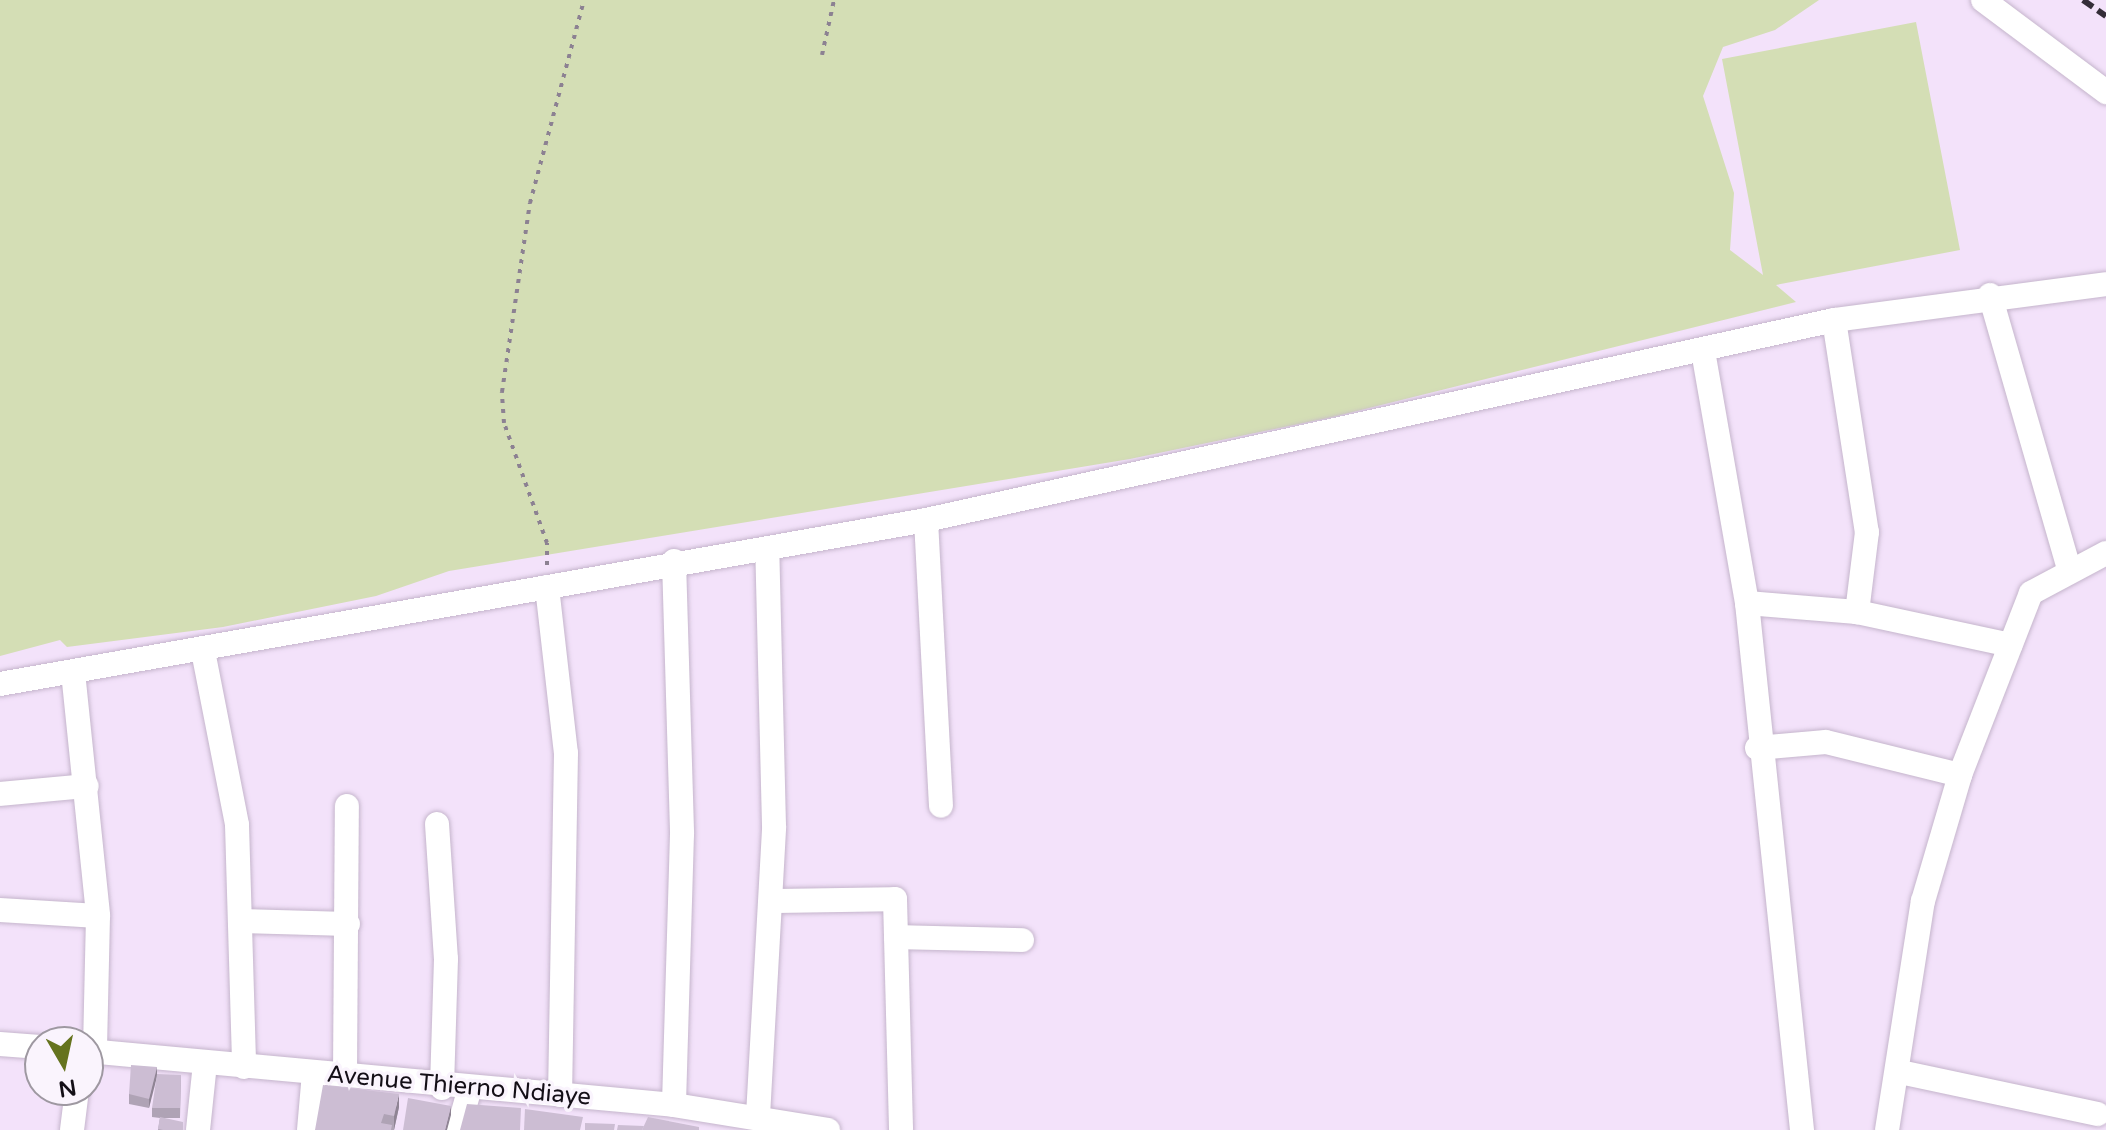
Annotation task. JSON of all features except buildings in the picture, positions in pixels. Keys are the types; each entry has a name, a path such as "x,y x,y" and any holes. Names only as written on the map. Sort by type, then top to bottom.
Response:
{"street":[{"path":"1983,0 2106,92"},
{"path":"0,684 203,651 674,561 767,549 926,520 1834,320 1990,295 2106,284"},
{"path":"1990,295 2069,569"},
{"path":"1834,320 1867,532 1857,612"},
{"path":"1703,351 1747,603 1757,748 1802,1130"},
{"path":"926,520 941,806"},
{"path":"758,1116 772,901 767,549"},
{"path":"1887,1130 1900,1072 1912,951 1960,775 2031,593 2069,569 2106,553"},
{"path":"674,561 682,834 674,1105"},
{"path":"547,587 566,753 560,1095"},
{"path":"1747,603 1857,612 2011,645"},
{"path":"203,651 237,825 244,1067"},
{"path":"73,672 98,916 93,1026"},
{"path":"1757,748 1826,742 1960,775"},
{"path":"0,794 87,786"},
{"path":"345,1074 347,806"},
{"path":"437,824 447,998 442,1088"},
{"path":"772,901 889,894 896,937 901,1130"},
{"path":"0,910 98,916"},
{"path":"241,921 348,924"},
{"path":"896,937 1022,940"},
{"path":"0,1044 24,1046"},
{"name":"Avenue Thierno Ndiaye","path":"104,1052 345,1074 469,1091 674,1105 706,1120 758,1116 828,1130"},
{"path":"198,1130 205,1063"},
{"path":"1900,1072 2100,1112"},
{"path":"309,1130 314,1073"},
{"path":"458,1130 469,1091"},
{"path":"72,1130 75,1106"}],"path":[{"path":"547,587 547,543 504,423 502,392 549,112 584,0"},
{"path":"822,55 834,0"}],"green space":[{"path":"0,0 1819,0 1775,30 1723,47 1703,96 1734,193 1730,250 1763,275 1722,59 1916,22 1960,250 1776,285 1796,302 1333,417 1130,459 449,571 376,596 223,627 67,647 60,640 0,656"}],"railway":[{"path":"2083,0 2106,16"}]}
